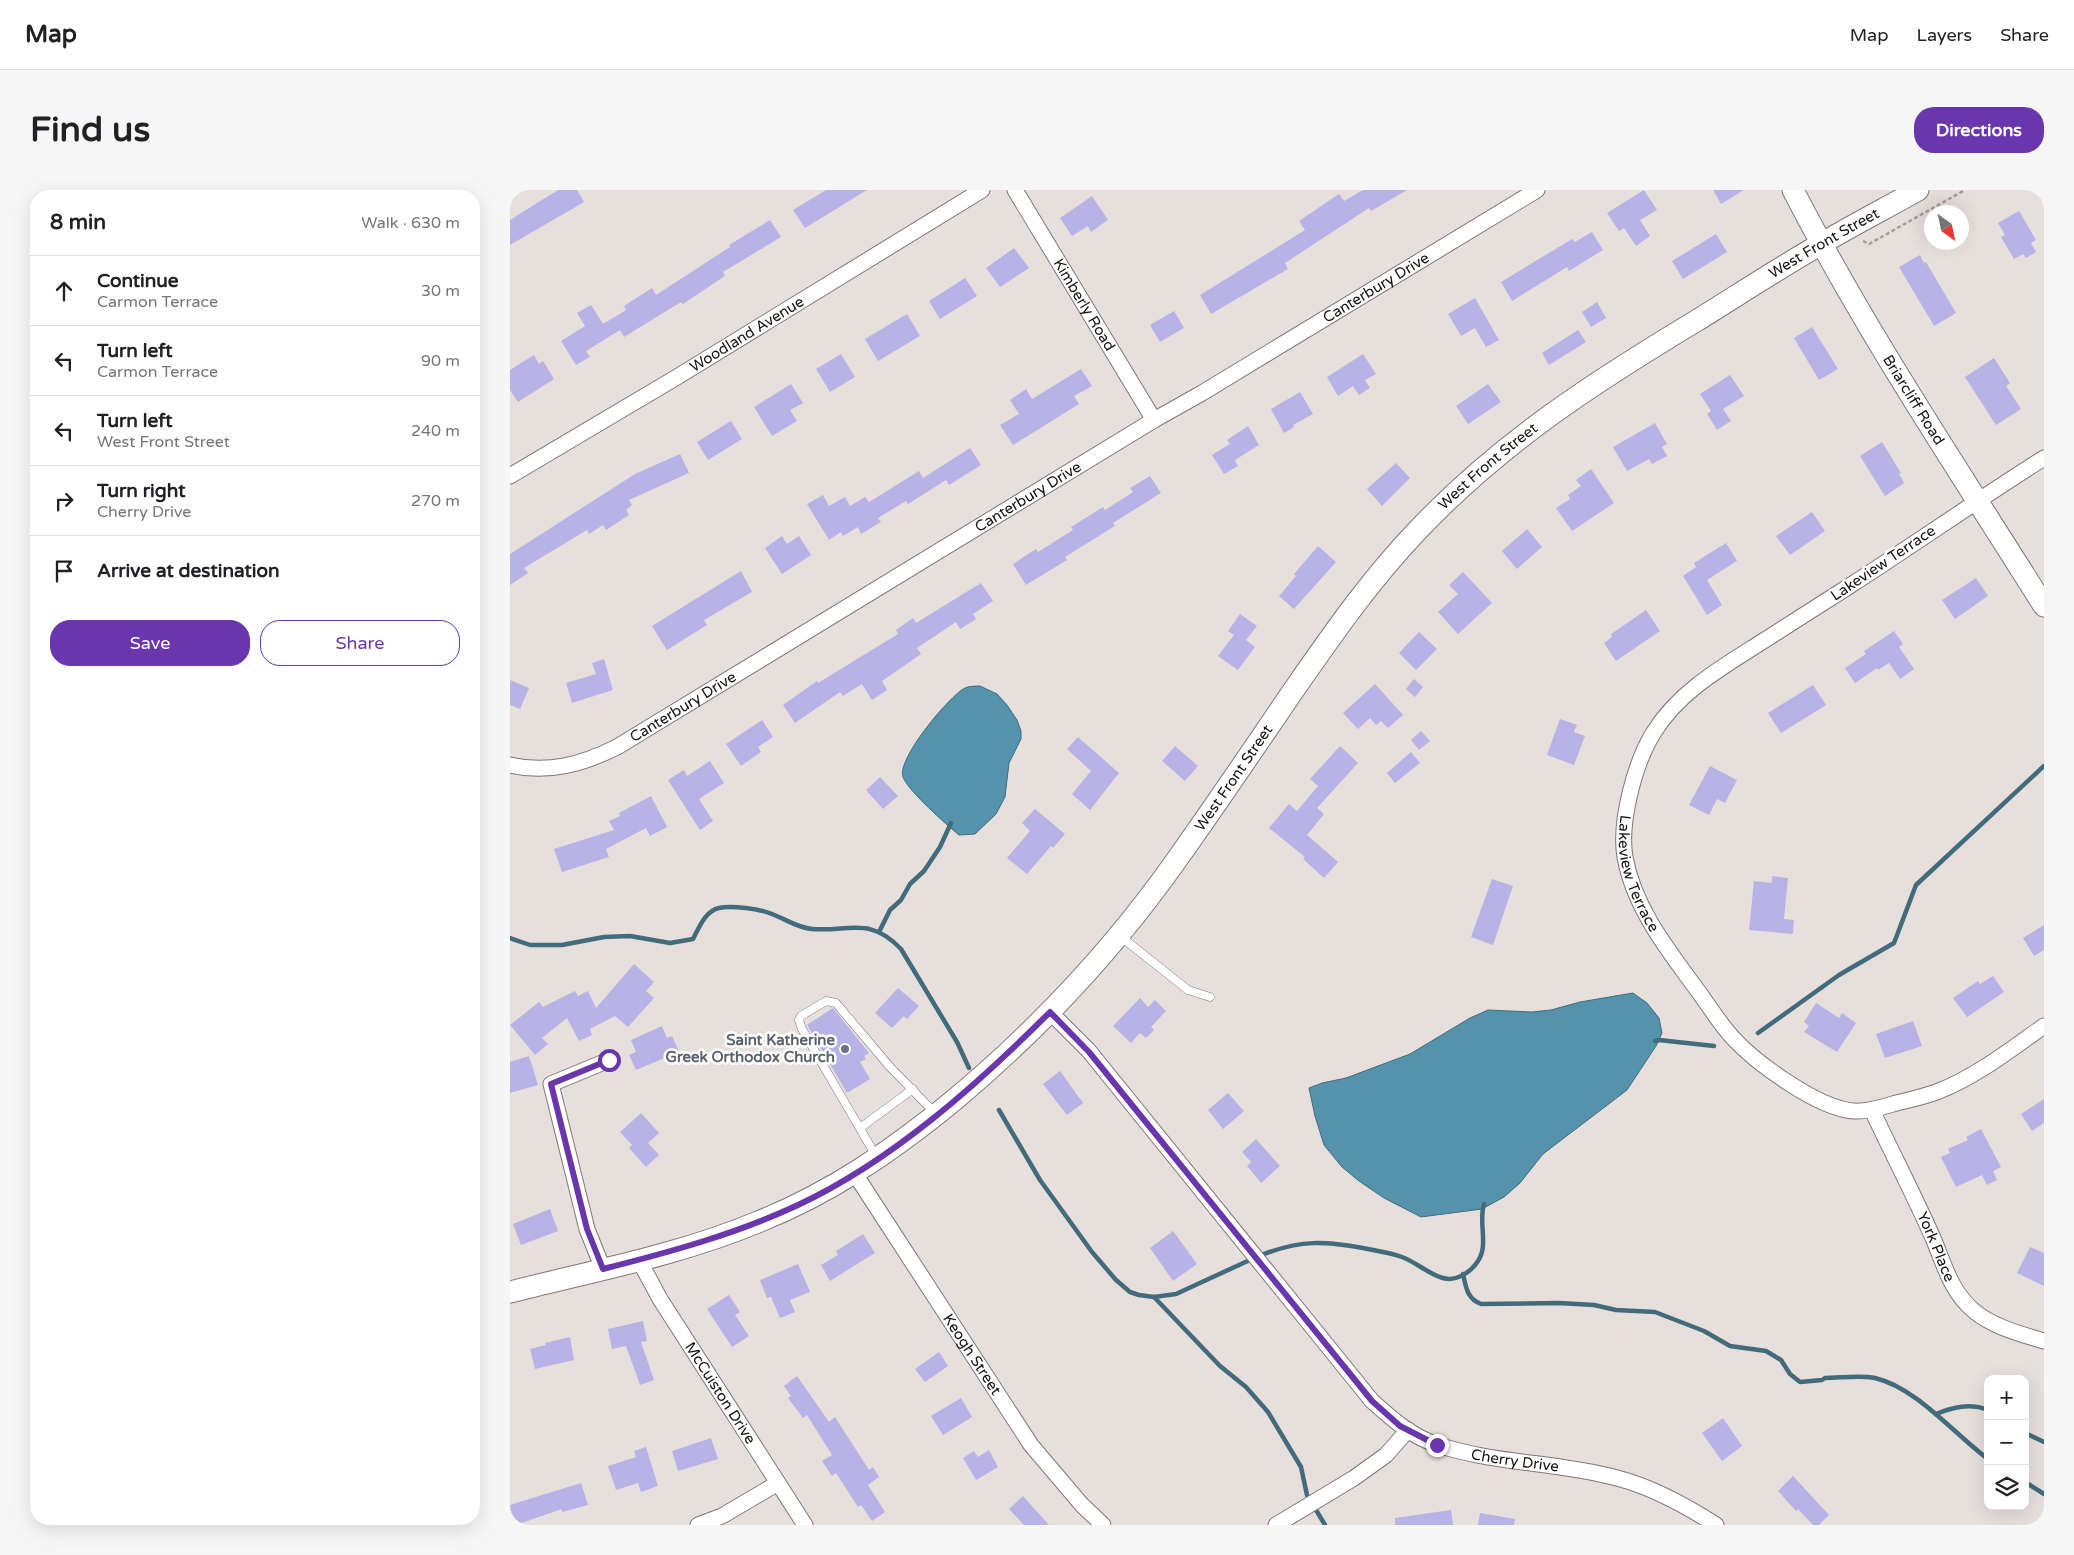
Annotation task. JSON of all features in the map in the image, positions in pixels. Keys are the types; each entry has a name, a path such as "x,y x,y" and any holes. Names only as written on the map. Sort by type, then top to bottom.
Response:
{"street":[{"name":"Woodland Avenue","path":"510,476 677,377 982,190"},
{"name":"Kimberly Road","path":"1015,190 1154,420"},
{"name":"Canterbury Drive","path":"510,765 525,768 551,769 595,758 617,747 1154,420 1537,190"},
{"name":"Briarcliff Road","path":"1793,190 1821,244 1863,317 2044,606"},
{"name":"West Front Street","path":"510,1292 710,1240 757,1223 798,1205 855,1174 936,1114 1010,1053 1120,936 1176,861 1345,616 1395,555 1449,498 1506,447 1604,376 1821,244 1918,190"},
{"name":"Lakeview Terrace","path":"2044,458 1704,679 1674,706 1654,732 1636,769 1626,811 1624,854 1632,884 1657,935 1732,1038 1766,1067 1794,1086 1825,1103 1851,1111 1872,1110 1921,1097 1958,1083 2044,1026"},
{"name":"Cherry Drive","path":"1050,1012 1095,1059 1372,1401 1400,1426 1437,1445 1477,1454 1557,1465 1618,1478 1657,1492 1693,1510 1716,1525"},
{"path":"603,1269 587,1229 551,1084 609,1060"},
{"name":"York Place","path":"1872,1110 1955,1291 1973,1311 1989,1322 2044,1341"},
{"name":"Keogh Street","path":"855,1174 1031,1445 1082,1506 1102,1525"},
{"name":"McCuiston Drive","path":"638,1260 660,1299 805,1525"},
{"path":"1276,1525 1375,1464 1386,1455 1408,1430"},
{"path":"698,1525 722,1516 778,1483"}],"lane":[{"path":"1120,936 1188,990 1210,997"},
{"path":"877,1159 802,1028 799,1020 801,1016 822,1003 832,1001 836,1003 860,1032 936,1114"},
{"path":"860,1128 913,1089"}],"path":[{"path":"1861,237 1863,241 1869,244 1965,190"}],"water":[{"path":"970,686 980,686 997,694 1007,705 1017,720 1021,731 1021,739 1009,763 1005,797 996,814 975,834 959,835 912,791 903,777 903,769 915,743 957,693"},
{"path":"1633,993 1647,1003 1659,1018 1662,1033 1656,1046 1627,1090 1543,1154 1520,1183 1504,1197 1482,1209 1421,1217 1384,1198 1359,1181 1342,1167 1324,1145 1309,1088 1346,1078 1410,1054 1470,1018 1488,1010 1532,1012 1551,1010 1580,1002"}],"building":[{"path":"558,190 577,190 584,202 510,245 510,220"},
{"path":"826,190 867,190 805,228 793,210"},
{"path":"1363,190 1407,190 1371,211 1369,208 1285,263 1288,269 1211,314 1200,295 1305,230 1299,221 1339,194 1344,201"},
{"path":"1644,190 1657,210 1640,220 1650,236 1636,246 1624,228 1619,231 1607,213"},
{"path":"1713,190 1744,190 1721,204"},
{"path":"1092,196 1108,220 1091,232 1088,226 1072,236 1060,218"},
{"path":"2019,211 2036,240 2031,243 2036,252 2026,258 2023,254 2014,259 2001,237 2005,235 1998,223"},
{"path":"770,220 781,237 723,272 725,276 683,304 681,302 624,337 620,330 586,351 590,357 576,365 561,341 585,326 577,313 591,305 603,324 626,310 624,306 652,288 656,295 730,247 729,245"},
{"path":"1592,232 1603,250 1569,271 1567,267 1512,301 1501,282 1572,239 1575,242"},
{"path":"1716,234 1727,252 1683,279 1672,261"},
{"path":"1014,248 1029,268 1000,287 986,268"},
{"path":"1920,255 1956,313 1934,326 1899,267"},
{"path":"965,278 977,296 940,319 929,301"},
{"path":"1475,298 1499,340 1486,347 1475,328 1461,336 1448,314"},
{"path":"1597,302 1606,318 1591,327 1582,312"},
{"path":"1174,311 1184,328 1160,342 1150,325"},
{"path":"907,314 920,336 878,361 865,339"},
{"path":"1812,327 1838,369 1819,380 1794,338"},
{"path":"1578,330 1586,342 1549,365 1542,353"},
{"path":"841,354 855,377 830,392 816,369"},
{"path":"1363,354 1376,374 1365,380 1370,388 1359,395 1353,386 1338,396 1327,377"},
{"path":"534,355 539,364 543,361 554,379 518,402 510,390 510,370"},
{"path":"1994,358 2010,383 2006,386 2021,409 1996,425 1965,377"},
{"path":"1081,369 1092,386 1074,396 1079,404 1013,445 1000,425 1019,414 1010,400 1026,389 1032,399"},
{"path":"1730,375 1744,396 1723,409 1731,421 1717,430 1707,414 1711,411 1700,394"},
{"path":"791,384 803,403 790,410 797,421 772,436 754,407"},
{"path":"1488,384 1501,402 1468,424 1456,406"},
{"path":"1300,392 1313,414 1293,425 1294,427 1284,433 1271,409"},
{"path":"731,421 742,439 708,460 697,442"},
{"path":"1655,423 1667,444 1662,447 1667,456 1652,464 1649,459 1627,471 1613,447"},
{"path":"1248,426 1259,445 1235,460 1238,466 1224,474 1212,455 1230,444 1227,440"},
{"path":"1882,442 1901,473 1899,474 1904,483 1885,496 1860,456"},
{"path":"970,448 981,465 949,485 946,480 908,504 906,501 878,518 881,522 861,534 858,527 843,536 841,532 829,540 807,504 823,495 829,506 845,497 850,506 865,497 869,502 919,471 923,478"},
{"path":"680,454 689,473 629,500 632,505 626,510 629,515 606,530 603,525 589,534 587,530 524,568 528,573 510,585 510,554 635,474"},
{"path":"1396,463 1410,478 1382,506 1367,489"},
{"path":"1591,469 1614,503 1572,531 1556,508 1570,499 1568,495 1581,486 1576,480"},
{"path":"1150,476 1161,493 1113,523 1115,526 1065,557 1067,560 1026,585 1013,564 1036,549 1038,552 1073,530 1071,527 1103,507 1105,510 1133,492 1130,488"},
{"path":"1812,512 1825,531 1790,555 1776,536"},
{"path":"1527,529 1542,547 1517,569 1502,551"},
{"path":"782,536 787,544 799,536 811,555 782,574 765,548"},
{"path":"1726,543 1737,561 1707,580 1722,605 1707,615 1683,576 1696,567 1694,563"},
{"path":"1318,546 1336,562 1294,609 1279,596 1296,576 1294,574"},
{"path":"741,571 752,592 704,620 707,625 667,650 652,626"},
{"path":"1463,572 1492,603 1458,634 1438,612 1458,594 1449,585"},
{"path":"1976,578 1988,596 1955,619 1942,600"},
{"path":"981,583 993,601 973,614 976,619 960,629 956,622 917,648 921,654 882,681 887,690 872,700 862,684 843,696 840,692 795,723 783,705 817,681 818,683 898,634 896,630 913,618 916,623"},
{"path":"1646,610 1660,631 1616,661 1604,643 1612,637 1611,634"},
{"path":"1240,614 1257,626 1246,640 1255,647 1238,670 1218,656 1234,635 1228,631"},
{"path":"1894,631 1903,644 1899,647 1914,669 1900,679 1889,663 1878,670 1877,668 1855,683 1845,668 1866,654 1864,651"},
{"path":"1419,632 1437,649 1416,670 1399,653"},
{"path":"604,659 613,690 572,703 566,683 596,674 592,663"},
{"path":"1414,679 1423,687 1415,697 1406,689"},
{"path":"510,680 529,688 520,709 510,705"},
{"path":"1375,684 1403,715 1388,728 1381,721 1376,725 1370,718 1358,729 1343,713"},
{"path":"1813,685 1826,705 1781,733 1768,713"},
{"path":"1560,719 1577,725 1574,732 1585,736 1574,765 1547,755"},
{"path":"762,720 773,737 758,747 761,752 741,766 726,744"},
{"path":"1421,731 1430,741 1419,750 1411,740"},
{"path":"1078,737 1119,773 1090,810 1072,794 1091,771 1067,749"},
{"path":"1175,746 1198,766 1185,781 1162,761"},
{"path":"1340,746 1358,763 1317,808 1324,814 1307,835 1338,862 1324,878 1303,859 1305,857 1269,828 1289,804 1297,811 1318,786 1310,779"},
{"path":"1411,752 1420,763 1395,783 1387,773"},
{"path":"710,761 724,783 699,799 713,821 700,830 668,780 684,770 687,776"},
{"path":"1710,766 1737,780 1725,803 1717,799 1709,815 1689,805"},
{"path":"880,777 898,796 883,809 866,790"},
{"path":"651,796 667,827 650,836 646,828 606,849 609,857 562,872 554,849 614,830 609,821 620,816 619,813"},
{"path":"1035,809 1065,834 1053,848 1051,846 1027,874 1007,858 1030,831 1022,823"},
{"path":"1772,876 1788,878 1784,919 1794,920 1793,934 1749,930 1754,881 1772,883"},
{"path":"1492,879 1513,886 1493,945 1471,937"},
{"path":"2044,925 2044,950 2034,956 2023,938"},
{"path":"634,964 654,982 646,991 654,998 628,1027 615,1016 590,1029 592,1035 579,1041 567,1018 542,1038 548,1044 535,1055 510,1025 539,1002 543,1007 575,991 578,996 588,991 596,1008"},
{"path":"1993,976 2004,992 1967,1017 1953,998 1978,981 1980,984"},
{"path":"898,988 919,1006 907,1019 904,1016 892,1028 875,1013"},
{"path":"1140,998 1148,1007 1155,1000 1166,1011 1151,1027 1154,1030 1146,1038 1140,1033 1131,1043 1113,1026"},
{"path":"1816,1003 1839,1018 1842,1013 1856,1023 1837,1052 1804,1032 1809,1026 1804,1022"},
{"name":"Saint Katherine Greek Orthodox Church","path":"833,1008 869,1053 864,1056 866,1059 860,1062 870,1079 847,1093 807,1025"},
{"path":"1913,1021 1922,1046 1885,1058 1876,1034"},
{"path":"662,1026 667,1038 672,1036 679,1052 636,1070 629,1055 636,1052 631,1040"},
{"path":"529,1056 538,1085 510,1093 510,1062"},
{"path":"1060,1071 1083,1103 1067,1115 1043,1084"},
{"path":"1228,1093 1244,1111 1223,1129 1208,1110"},
{"path":"2044,1099 2044,1123 2032,1131 2021,1114"},
{"path":"641,1113 659,1133 648,1143 659,1155 646,1167 629,1148 632,1145 620,1132"},
{"path":"1981,1129 2001,1167 1993,1171 1997,1180 1987,1185 1982,1175 1956,1187 1941,1157 1950,1153 1948,1149 1968,1140 1966,1137"},
{"path":"1256,1139 1280,1166 1261,1183 1247,1166 1251,1162 1242,1152"},
{"path":"550,1209 558,1231 521,1245 513,1224"},
{"path":"1173,1231 1197,1264 1173,1281 1150,1248"},
{"path":"863,1234 875,1253 830,1281 821,1265 838,1255 836,1251"},
{"path":"2030,1247 2044,1253 2044,1286 2017,1273"},
{"path":"798,1264 810,1292 790,1300 795,1312 780,1318 771,1297 767,1298 760,1280"},
{"path":"729,1295 740,1312 735,1315 749,1336 732,1347 707,1309"},
{"path":"643,1321 647,1341 641,1342 654,1380 640,1385 626,1346 612,1349 608,1329"},
{"path":"570,1337 574,1360 535,1369 530,1349"},
{"path":"939,1352 948,1366 925,1382 915,1369"},
{"path":"797,1376 829,1422 835,1417 869,1470 873,1467 879,1477 868,1485 885,1512 872,1521 861,1505 858,1507 836,1473 832,1476 822,1461 832,1455 807,1415 803,1418 788,1398 791,1396 784,1386"},
{"path":"961,1398 972,1417 943,1435 931,1416"},
{"path":"1723,1418 1742,1446 1722,1461 1702,1433"},
{"path":"711,1438 718,1459 678,1471 672,1451"},
{"path":"646,1447 658,1486 641,1492 638,1483 616,1490 608,1466 636,1457 634,1451"},
{"path":"989,1450 998,1467 976,1480 963,1458 974,1451 978,1457"},
{"path":"1793,1476 1829,1515 1819,1525 1813,1525 1798,1509 1796,1511 1778,1491"},
{"path":"581,1483 588,1505 562,1512 562,1509 516,1525 510,1525 510,1505"},
{"path":"1023,1496 1049,1525 1024,1525 1009,1509"},
{"path":"1451,1510 1453,1525 1395,1525 1395,1518"},
{"path":"1480,1513 1515,1519 1514,1525 1478,1525"}],"waterway":[{"path":"1758,1033 1839,975 1894,943 1916,885 2044,766"},
{"path":"879,932 890,910 901,900 910,884 924,871 940,847 951,823"},
{"path":"510,938 530,945 562,945 604,937 630,936 670,943 693,939 706,916 719,908 731,907 767,912 797,925 812,929 869,929 879,932 901,949 957,1042 969,1068"},
{"path":"1655,1041 1714,1046"},
{"path":"999,1110 1040,1180 1092,1252 1116,1280 1130,1292 1154,1297 1176,1294 1252,1259"},
{"path":"1259,1256 1274,1250 1301,1244 1339,1244 1398,1256 1438,1276 1453,1279 1471,1269 1481,1255 1483,1248 1482,1211 1484,1204"},
{"path":"1463,1274 1470,1296 1481,1304 1559,1303 1594,1305 1616,1310 1655,1312 1704,1331 1730,1346 1766,1351 1781,1360 1790,1374 1800,1382 1822,1380 1825,1378 1863,1377 1875,1378 1891,1383 1920,1401 1984,1456"},
{"path":"1154,1297 1220,1366 1246,1387 1268,1412 1301,1467 1307,1495 1325,1525"},
{"path":"1936,1414 1949,1409 1968,1406 1984,1409"},
{"path":"2029,1435 2044,1442"},
{"path":"2029,1485 2044,1494"}],"place":[{"name":"Saint Katherine Greek Orthodox Church","path":"845,1049"}],"route":[{"path":"609,1060 551,1084 587,1229 603,1269 710,1240 757,1223 798,1205 855,1174 918,1129 983,1076 1010,1053 1050,1012 1089,1052 1372,1401 1400,1426 1437,1445"}]}
